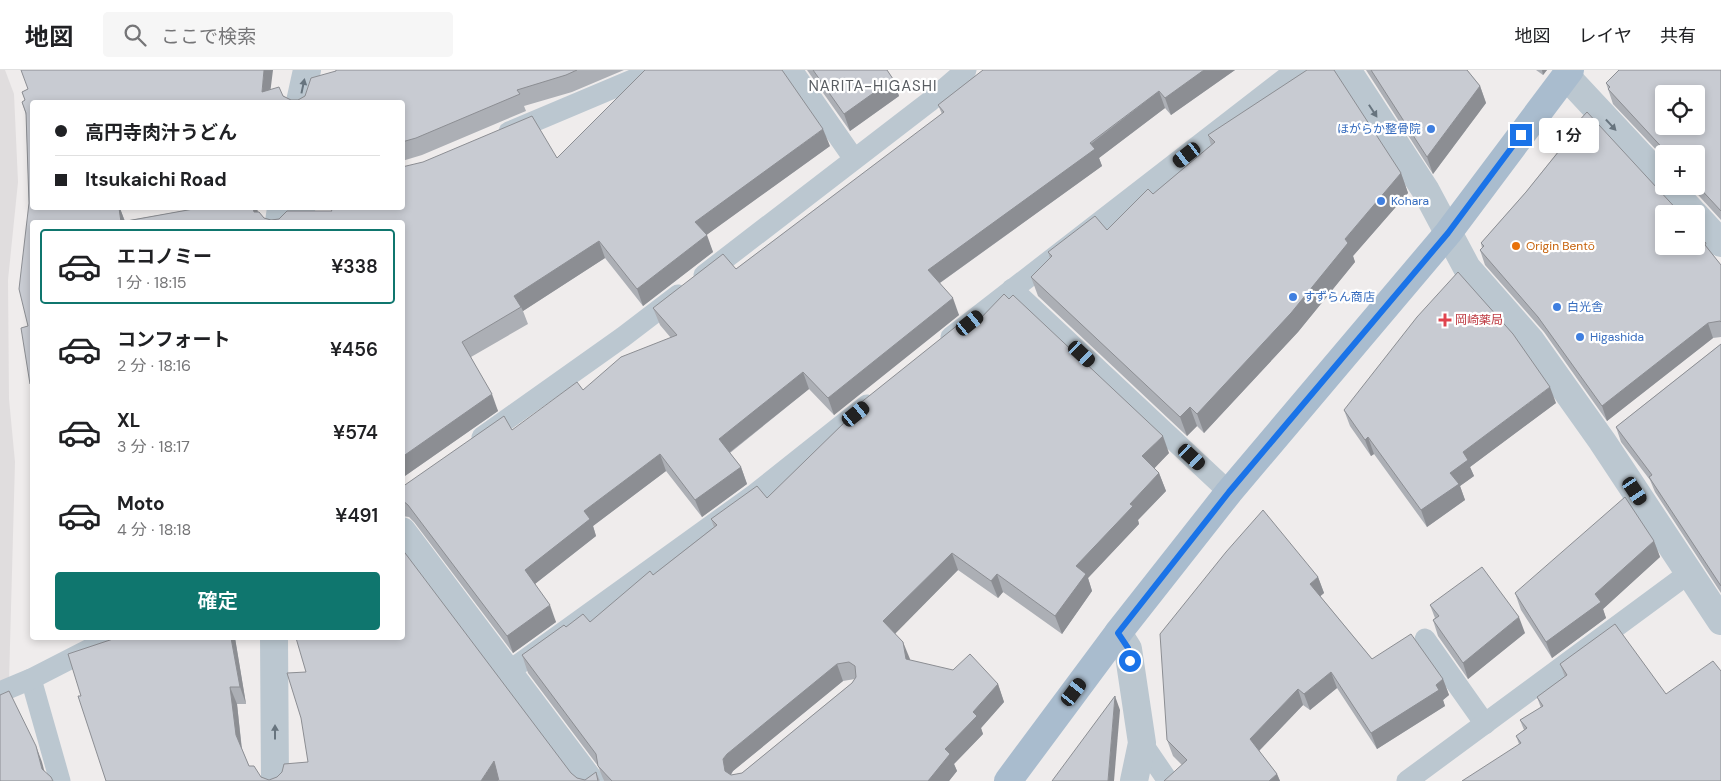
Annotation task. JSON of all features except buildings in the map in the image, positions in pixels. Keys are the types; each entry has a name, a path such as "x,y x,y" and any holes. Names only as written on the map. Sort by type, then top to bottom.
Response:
{"main road":[{"path":"1008,781 1118,633 1229,492 1448,233 1568,73"}],"street":[{"path":"300,100 307,70"},
{"path":"1347,70 1426,191 1467,268 1610,436 1689,573 1721,622"},
{"path":"1568,73 1655,171"},
{"path":"1676,195 1686,205"},
{"path":"1705,226 1721,243"},
{"path":"405,535 590,781"},
{"path":"1118,633 1128,648 1142,743 1134,781"},
{"path":"274,640 275,781"}],"lane":[{"path":"490,140 656,70"},
{"path":"792,70 854,160"},
{"path":"466,449 623,337 854,160 966,70"},
{"path":"935,350 1296,70"},
{"path":"280,216 299,210"},
{"path":"1012,289 1229,492"},
{"path":"508,672 756,494 883,392"},
{"path":"1407,781 1689,573"},
{"path":"1425,639 1485,724"},
{"path":"0,692 31,679 107,640"},
{"path":"31,679 60,781"},
{"path":"1142,743 1168,781"}],"shaded area":[{"path":"0,70 5,70 14,94 18,182 8,280 9,399 15,462 9,682 0,685"}],"place":[{"name":"ほがらか整骨院","path":"1431,129"},
{"name":"Kohara","path":"1381,201"},
{"name":"Origin Bentō","path":"1516,246"},
{"name":"すずらん商店","path":"1293,297"},
{"name":"白光舎","path":"1557,307"},
{"name":"岡崎薬局","path":"1445,320"},
{"name":"Higashida","path":"1580,337"}],"district":[{"name":"NARITA-HIGASHI","path":"873,86"}],"route":[{"path":"1130,661 1128,648 1118,633 1229,492 1448,233 1521,135"}]}
